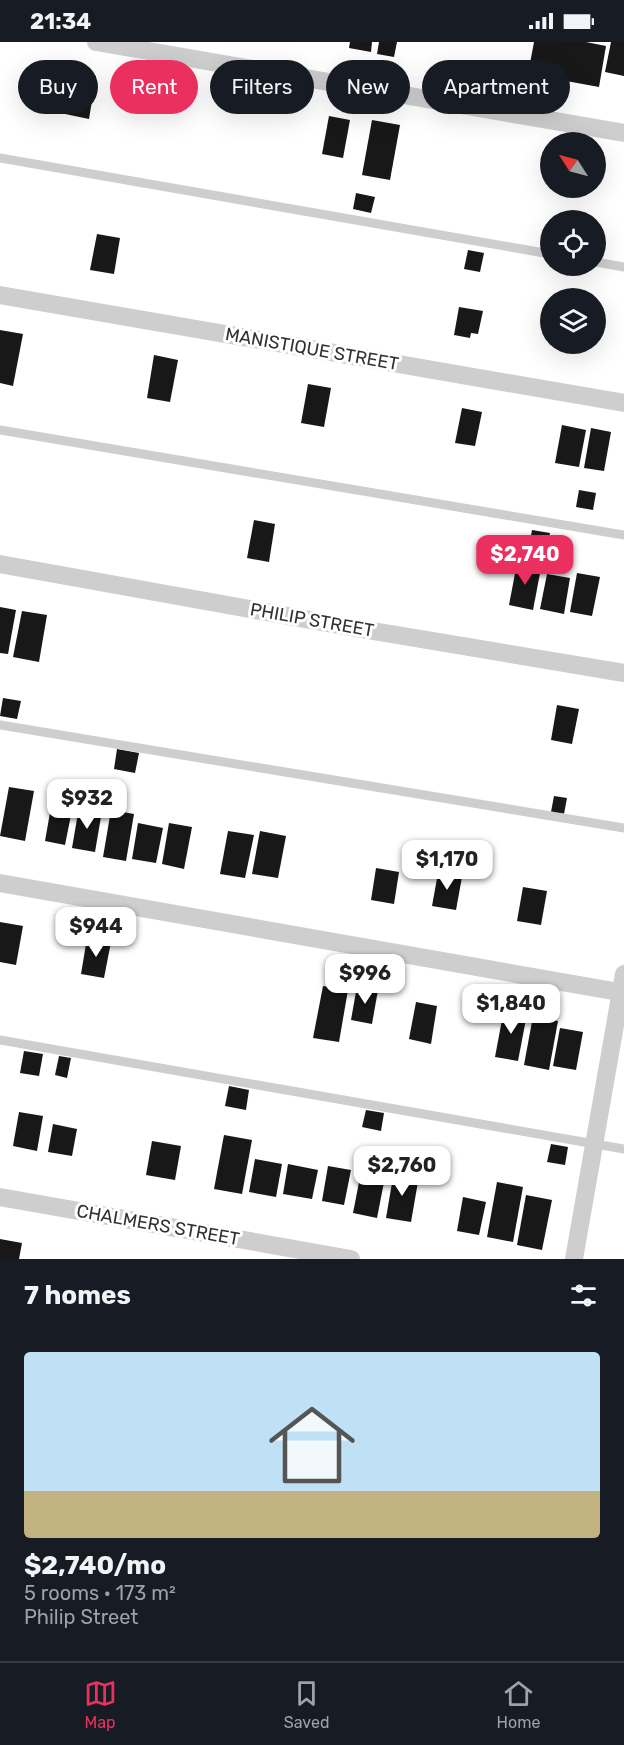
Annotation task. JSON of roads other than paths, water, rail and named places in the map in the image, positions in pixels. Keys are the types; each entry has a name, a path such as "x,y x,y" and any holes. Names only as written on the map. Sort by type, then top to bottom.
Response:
{"street":[{"path":"96,42 624,133"},
{"name":"MANISTIQUE STREET","path":"0,295 624,403"},
{"name":"PHILIP STREET","path":"0,564 344,626 624,673"},
{"path":"0,883 622,993"},
{"path":"574,1259 624,974"},
{"name":"CHALMERS STREET","path":"0,1197 351,1259"}],"lane":[{"path":"0,158 540,252"},
{"path":"606,264 624,267"},
{"path":"0,430 624,535"},
{"path":"0,725 624,828"},
{"path":"0,1040 624,1149"}]}
